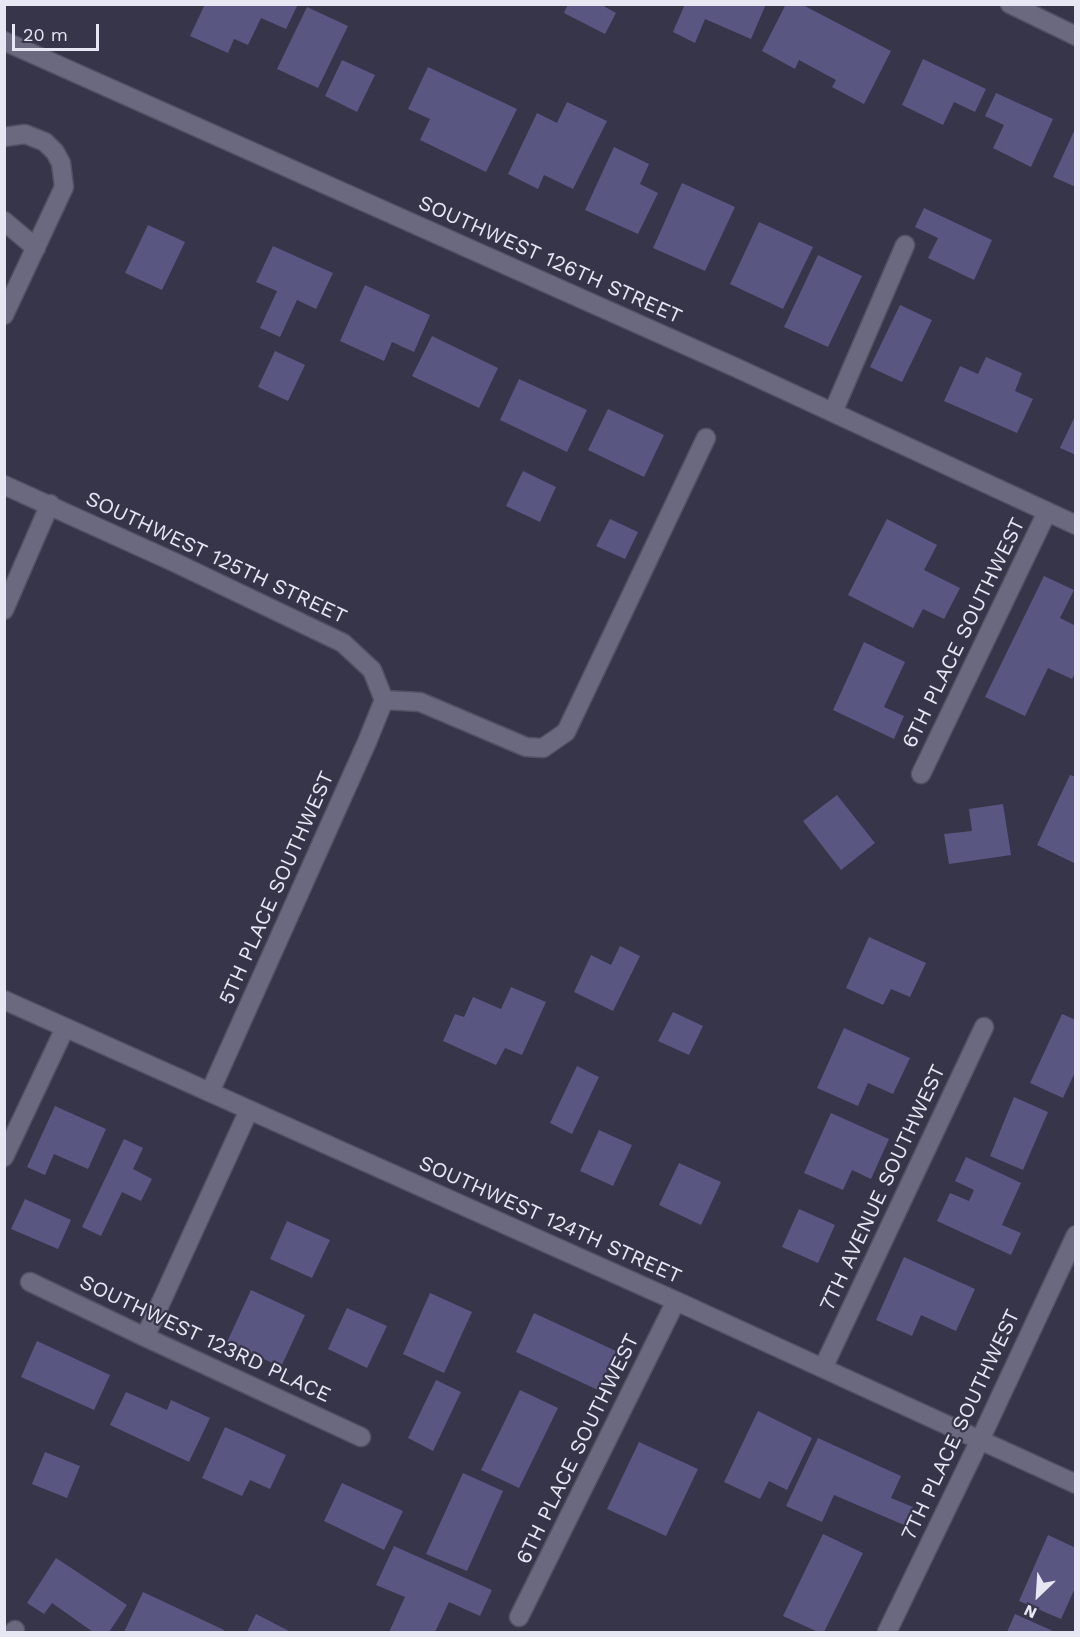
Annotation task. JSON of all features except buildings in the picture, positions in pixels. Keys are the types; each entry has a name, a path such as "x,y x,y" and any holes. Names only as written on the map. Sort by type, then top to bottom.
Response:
{"street":[{"path":"1010,4 1076,36"},
{"name":"SOUTHWEST 126TH STREET","path":"4,41 739,369 1076,525"},
{"path":"4,137 18,134 32,136 45,142 55,152 64,175 64,187 4,315"},
{"path":"4,221 36,248"},
{"path":"833,412 905,245"},
{"path":"384,700 420,702 526,747 543,748 566,732 706,438"},
{"name":"SOUTHWEST 125TH STREET","path":"4,484 343,643 372,670 384,700"},
{"path":"4,610 50,504"},
{"name":"6TH PLACE SOUTHWEST","path":"921,774 1047,512"},
{"name":"5TH PLACE SOUTHWEST","path":"210,1092 384,700"},
{"name":"SOUTHWEST 124TH STREET","path":"4,1000 676,1301 1076,1484"},
{"name":"7TH AVENUE SOUTHWEST","path":"823,1368 984,1027"},
{"path":"4,1157 65,1028"},
{"path":"145,1337 249,1110"},
{"name":"7TH PLACE SOUTHWEST","path":"886,1632 1076,1236"},
{"name":"SOUTHWEST 123RD PLACE","path":"30,1282 362,1437"},
{"name":"6TH PLACE SOUTHWEST","path":"519,1617 676,1301"}]}
